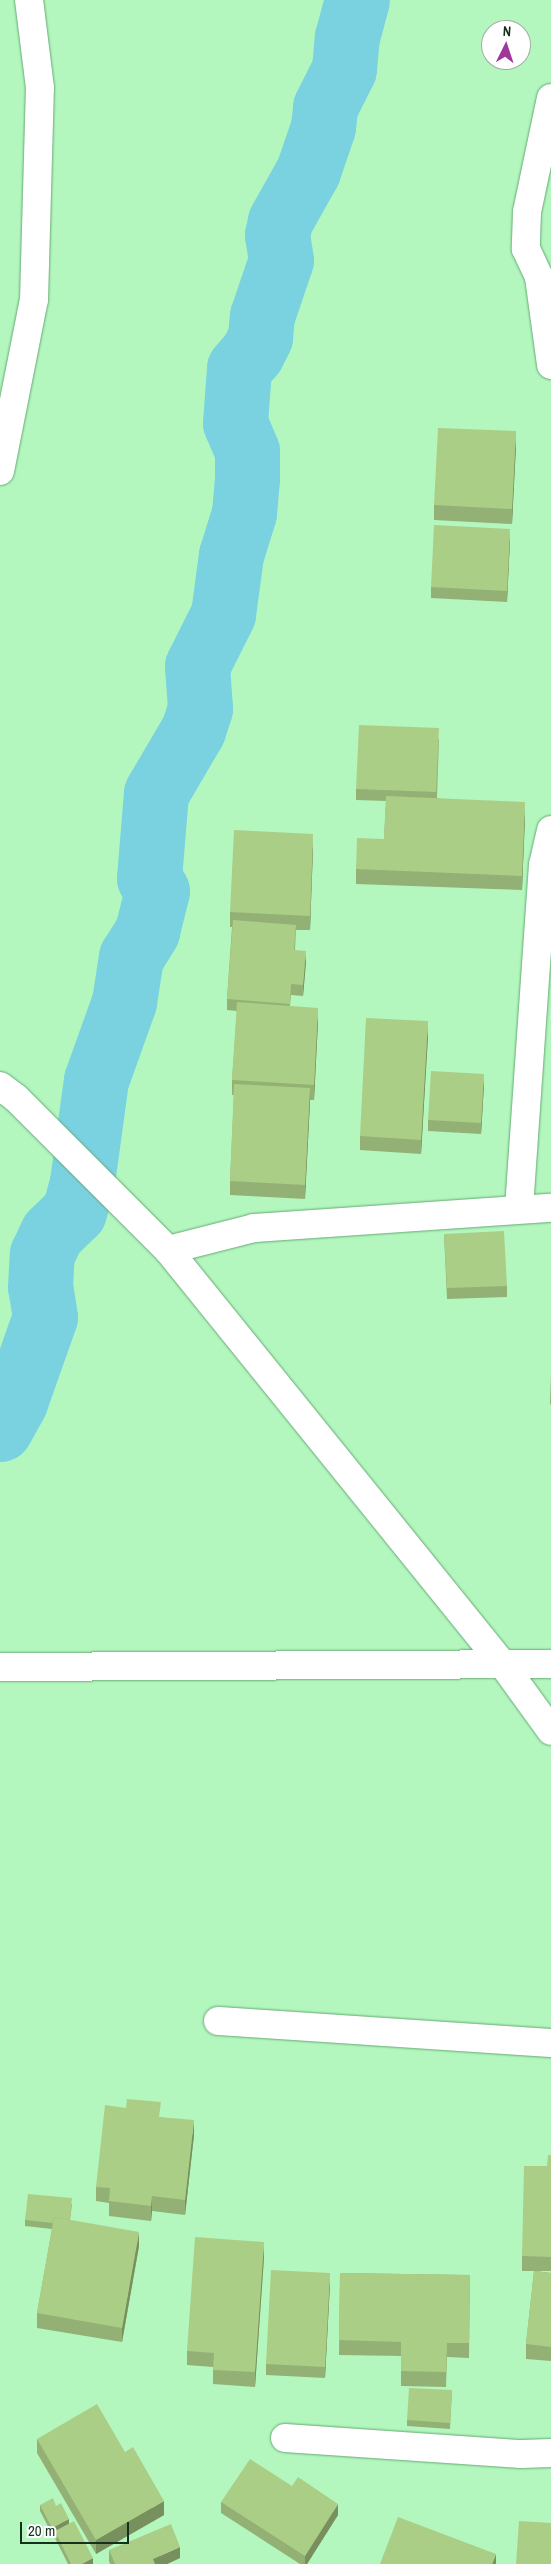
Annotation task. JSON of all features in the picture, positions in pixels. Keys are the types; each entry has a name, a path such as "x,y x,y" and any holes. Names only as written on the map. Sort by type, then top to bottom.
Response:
{"street":[{"path":"0,471 4,428 34,300 40,88 29,0"},
{"path":"551,98 527,212 526,249 539,277 551,365"},
{"path":"519,1208 543,866 551,830"},
{"path":"0,1086 16,1098 168,1250 504,1666 551,1731"},
{"path":"168,1250 254,1228 519,1208 551,1208"},
{"path":"0,1667 504,1666 551,1664"},
{"path":"218,2021 551,2043"},
{"path":"285,2438 521,2454 551,2453"}],"building":[{"path":"438,428 516,431 512,509 434,505"},
{"path":"434,525 510,529 507,591 431,587"},
{"path":"359,725 439,728 436,792 356,789"},
{"path":"386,796 525,802 522,876 356,869 357,838 384,839"},
{"path":"234,830 313,834 310,916 230,912"},
{"path":"233,920 296,925 294,950 306,951 303,985 291,984 290,1004 227,999"},
{"path":"237,1002 318,1008 314,1085 232,1080"},
{"path":"366,1018 428,1021 421,1140 360,1136"},
{"path":"431,1071 484,1074 481,1123 428,1120"},
{"path":"234,1084 310,1088 305,1185 230,1181"},
{"path":"504,1231 507,1286 447,1288 444,1234"},
{"path":"127,2099 161,2102 159,2117 194,2120 185,2200 152,2196 151,2206 109,2201 110,2188 96,2187 105,2105 126,2108"},
{"path":"548,2155 551,2155 551,2257 522,2256 524,2166 547,2166"},
{"path":"28,2194 72,2198 70,2220 54,2217 53,2223 25,2220"},
{"path":"54,2217 139,2232 122,2328 37,2313"},
{"path":"195,2237 264,2242 255,2372 213,2370 214,2353 187,2351"},
{"path":"271,2270 330,2273 325,2367 266,2364"},
{"path":"534,2271 551,2273 551,2347 526,2344"},
{"path":"340,2273 470,2275 469,2343 447,2343 446,2372 401,2371 401,2342 339,2340"},
{"path":"409,2388 452,2390 450,2423 407,2420"},
{"path":"97,2404 125,2452 133,2447 164,2501 96,2540 37,2439"},
{"path":"250,2459 292,2486 298,2477 338,2504 305,2556 221,2502"},
{"path":"53,2498 56,2506 61,2503 69,2519 52,2528 40,2505"},
{"path":"398,2517 496,2554 492,2564 380,2564"},
{"path":"74,2521 93,2558 82,2564 71,2564 55,2531"},
{"path":"519,2521 551,2523 551,2564 516,2564"},
{"path":"171,2524 180,2547 153,2559 155,2564 115,2564 109,2550"}],"waterway":[{"path":"0,1429 15,1402 45,1317 40,1287 42,1254 52,1233 74,1212 82,1182 96,1080 124,1002 131,957 147,931 157,891 149,878 156,793 193,730 200,708 197,666 223,614 231,555 244,513 247,478 247,451 235,423 239,368 252,353 260,337 262,316 281,260 277,235 280,221 308,171 323,127 325,107 344,69 347,37 357,0"}]}
